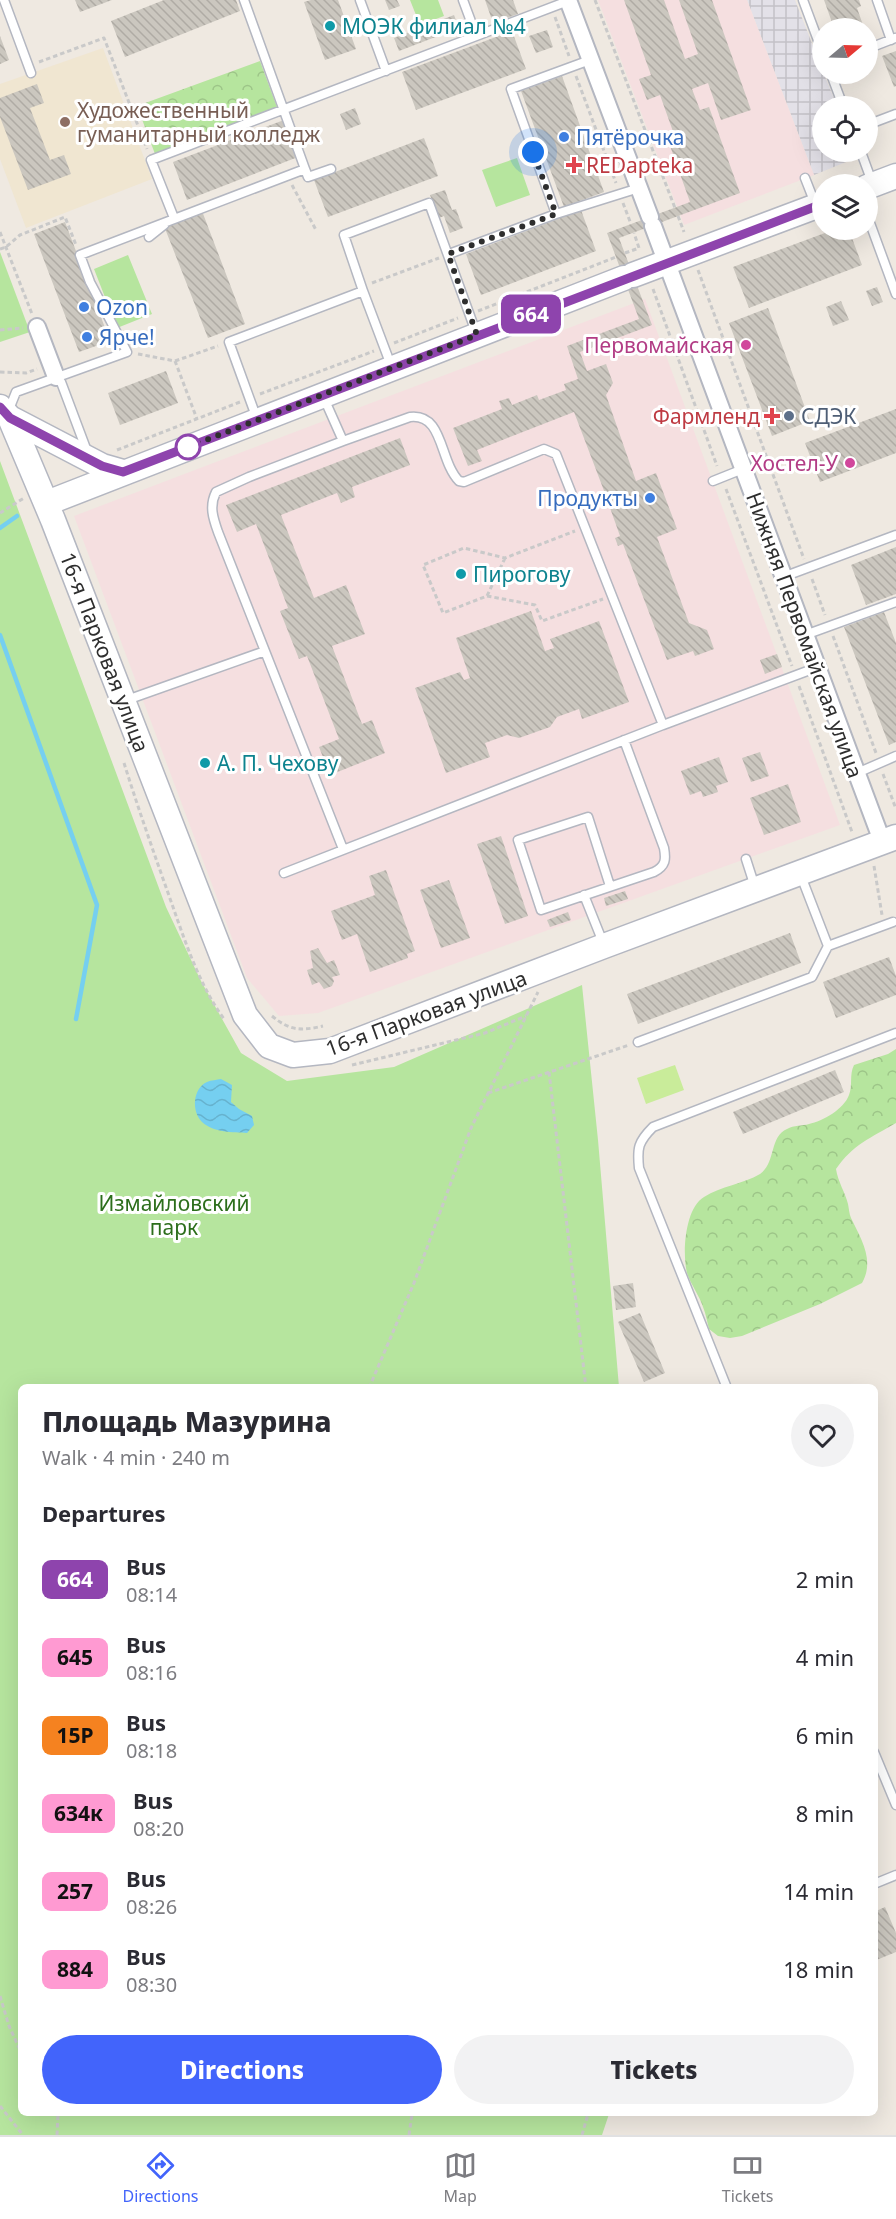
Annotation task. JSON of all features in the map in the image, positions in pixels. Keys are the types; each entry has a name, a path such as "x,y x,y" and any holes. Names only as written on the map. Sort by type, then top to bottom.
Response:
{"main road":[{"path":"878,183 896,176"},
{"path":"44,496 123,472 253,409 323,395 388,358 474,324 630,270 667,262 812,208"},
{"path":"6,413 99,454 102,466 123,472"},
{"name":"16-я Парковая улица","path":"6,413 44,496 245,1015 269,1046 293,1055 330,1051 799,872 884,845"}],"street":[{"name":"Нижняя Первомайская улица","path":"568,1 884,845"},
{"path":"37,327 53,371"}],"lane":[{"path":"4,0 30,69"},
{"path":"244,0 308,177 330,169"},
{"path":"360,0 386,71"},
{"path":"463,0 476,35"},
{"path":"803,0 812,24"},
{"path":"877,0 893,39 878,45"},
{"path":"174,218 151,160 568,1"},
{"path":"556,214 511,89 590,60"},
{"path":"878,120 896,114"},
{"path":"6,413 16,392 53,371 127,352 90,282 80,255 305,169"},
{"path":"805,178 812,192"},
{"path":"448,254 556,214 639,188"},
{"path":"388,358 344,235 429,203 474,324"},
{"path":"149,237 174,218"},
{"path":"876,240 896,294"},
{"path":"253,409 228,342 362,289"},
{"path":"53,371 99,454"},
{"path":"323,395 343,441"},
{"path":"343,849 213,519 212,502 216,492 343,441 410,417 428,419 434,427 453,475 459,481 464,482 544,449 556,454 663,725"},
{"path":"717,479 743,469"},
{"path":"783,577 896,535"},
{"path":"806,635 896,602"},
{"path":"124,701 265,651"},
{"path":"284,873 818,667"},
{"path":"610,886 588,817 518,840 541,910 654,872 663,866 664,848 624,740"},
{"path":"857,773 880,765 896,756"},
{"path":"746,859 756,889"},
{"path":"799,872 828,946"},
{"path":"584,895 604,945"},
{"path":"638,1041 812,977 828,946 893,922"},
{"path":"725,1384 639,1168 637,1150 642,1137 653,1128 896,1033"},
{"path":"878,1762 896,1805"},
{"path":"878,1882 896,1875"}],"path":[{"path":"595,0 675,208"},
{"path":"551,8 631,224"},
{"path":"30,69 104,38 151,160"},
{"path":"287,176 316,231"},
{"path":"678,216 684,232"},
{"path":"0,249 6,247 20,235 65,217 80,255"},
{"path":"0,231 37,327 0,330"},
{"path":"634,233 639,248 630,270 796,676 853,834"},
{"path":"362,289 448,254"},
{"path":"99,454 116,450 197,419 253,409 474,324 630,270"},
{"path":"698,270 896,808"},
{"path":"127,352 175,360 228,342"},
{"path":"175,360 197,419"},
{"path":"0,372 53,371"},
{"path":"0,513 44,496"},
{"path":"585,527 505,558 464,548 423,565 443,613 487,596 535,605 542,621 612,596"},
{"path":"487,596 505,558"},
{"path":"123,760 187,947 216,1008 230,1027"},
{"path":"884,845 884,925"},
{"path":"371,1384 414,1283 471,1128 542,985"},
{"path":"347,1065 369,1062 475,1035 526,1016"},
{"path":"488,1093 638,1041"},
{"path":"549,1072 586,1384"},
{"path":"0,1996 18,2046"},
{"path":"0,2106 23,2135"},
{"path":"57,2135 58,2116"},
{"path":"409,2135 412,2116"},
{"path":"582,2135 587,2116"}],"shaded area":[{"path":"598,0 747,0 814,174 684,225"},
{"path":"747,0 795,0 812,43 812,84 828,84 833,96 812,96 812,162 846,162 814,174"},
{"name":"Художественный гуманитарный колледж","path":"103,48 152,179 26,228 0,159 0,84"},
{"path":"645,299 840,825 318,1013 279,1016 247,978 74,516"}],"green space":[{"path":"410,0 438,0 444,16 420,25"},
{"path":"260,61 277,107 155,154 137,106"},
{"path":"517,158 530,195 496,207 482,170"},
{"path":"0,252 30,332 0,342"},
{"path":"128,255 152,314 117,328 94,269"},
{"name":"Измайловский парк","path":"0,461 166,907 201,981 241,1053 287,1081 394,1067 582,985 619,1384 18,1384 18,2116 608,2116 602,2135 0,2135"},
{"path":"896,1049 896,1123 856,1148 836,1169 850,1216 867,1258 866,1274 862,1283 820,1304 742,1336 730,1338 718,1336 709,1329 704,1310 687,1273 686,1232 693,1211 704,1197 711,1193 760,1174 765,1169 781,1133 792,1127 820,1120 843,1105 850,1091 854,1065 888,1054"},
{"path":"675,1065 684,1090 646,1104 637,1078"}],"water":[{"path":"221,1079 232,1085 231,1102 252,1116 254,1125 247,1133 212,1128 198,1117 195,1100 199,1089 207,1082"}],"building":[{"path":"75,0 112,0 80,12"},
{"path":"164,0 236,0 240,11 125,57 111,21"},
{"name":"МОЭК филиал №4","path":"338,0 356,49 325,60 304,2"},
{"path":"385,0 397,0 400,6 389,10"},
{"path":"485,0 513,0 518,14 493,23"},
{"path":"624,0 664,0 685,59 698,54 679,0 712,0 751,110 721,120 708,83 692,89 700,110 709,107 740,193 619,238 652,325 580,352 587,371 606,364 613,383 606,395 636,481 656,473 677,529 657,537 689,623 707,630 714,649 695,656 693,651 667,660 623,544 618,546 615,538 620,536 609,505 603,507 599,498 606,496 574,412 477,450 482,461 468,466 453,428 502,409 499,401 509,398 512,405 537,395 539,400 566,390 564,384 578,379 567,346 639,319 607,233 690,202 669,143 676,140 660,95 647,100 639,79 651,75"},
{"path":"824,0 859,0 861,6 857,8 861,18 830,18"},
{"path":"454,15 459,28 399,51 394,38"},
{"path":"547,30 553,47 536,53 529,36"},
{"path":"512,31 526,69 416,110 402,72"},
{"path":"0,36 9,60 0,64"},
{"path":"896,51 896,86 894,87 882,56"},
{"path":"562,76 604,192 564,207 521,91"},
{"path":"37,84 44,103 30,108 50,160 64,155 71,174 28,190 0,117 0,98"},
{"path":"355,108 361,124 346,130 340,114"},
{"path":"284,120 298,157 187,200 173,162"},
{"path":"424,138 438,176 328,217 314,180"},
{"path":"445,190 452,210 456,209 463,228 450,233 444,216 439,218 430,195"},
{"path":"581,210 596,251 481,295 466,254"},
{"path":"202,211 245,324 208,338 164,226"},
{"path":"65,222 110,341 79,352 34,234"},
{"path":"812,238 812,240 853,240 862,265 749,308 733,267"},
{"path":"877,287 883,302 872,306 866,291"},
{"path":"841,301 849,320 833,326 826,307"},
{"path":"768,308 810,421 772,436 729,323"},
{"path":"166,371 178,403 120,425 108,393"},
{"path":"896,409 896,453 820,482 805,443"},
{"path":"400,438 410,465 352,487 355,497 341,503 337,493 281,515 314,598 346,585 365,634 332,646 362,724 372,720 385,753 330,775 319,747 339,739 307,656 299,659 280,611 288,608 256,524 237,532 226,505"},
{"path":"896,547 896,594 866,605 851,565"},
{"path":"531,611 545,651 554,648 550,639 599,621 629,702 582,719 579,709 557,717 550,727 519,738 507,735 485,743 490,757 446,773 415,688 460,672 464,680 470,678 456,638"},
{"path":"884,612 896,643 896,742 889,745 844,627"},
{"path":"777,654 782,667 765,674 760,660"},
{"path":"760,752 769,776 751,782 742,758"},
{"path":"719,757 728,782 716,786 718,792 703,797 701,791 690,795 681,771"},
{"path":"788,784 801,822 764,835 750,798"},
{"path":"501,836 528,916 505,924 477,844"},
{"path":"386,870 415,951 407,954 408,958 370,972 357,934 342,940 331,911 375,895 369,876"},
{"path":"449,880 470,938 441,948 420,890"},
{"path":"625,891 628,899 606,906 604,898"},
{"path":"568,912 571,920 550,927 547,920"},
{"path":"790,933 801,963 638,1024 627,994"},
{"path":"318,948 327,963 334,960 340,975 332,977 334,981 332,986 324,989 319,982 312,985 307,970 313,968 310,951"},
{"path":"889,957 896,976 896,995 836,1018 823,982"},
{"path":"835,1070 844,1092 743,1134 733,1112"},
{"path":"633,1283 636,1307 616,1310 613,1286"},
{"path":"640,1313 665,1373 644,1382 618,1322"},
{"path":"885,1907 896,1933 896,1952 878,1959 878,1910"}],"waterway":[{"path":"0,528 17,516"},
{"path":"0,635 97,905 76,1019"}],"bus line":[{"name":"664","path":"0,407 10,418 102,466 123,472 812,208"}],"place":[{"name":"МОЭК филиал №4","path":"330,26"},
{"name":"Художественный гуманитарный колледж","path":"65,122"},
{"name":"Пятёрочка","path":"564,137"},
{"name":"REDapteka","path":"574,165"},
{"name":"Ozon","path":"84,307"},
{"name":"Ярче!","path":"87,337"},
{"name":"Первомайская","path":"746,345"},
{"name":"Фармленд","path":"772,416"},
{"name":"СДЭК","path":"789,416"},
{"name":"Хостел-У","path":"850,463"},
{"name":"Продукты","path":"650,498"},
{"name":"Пирогову","path":"461,574"},
{"name":"А. П. Чехову","path":"205,763"}],"route":[{"path":"188,447 477,335 448,254 556,214 533,152"}]}
